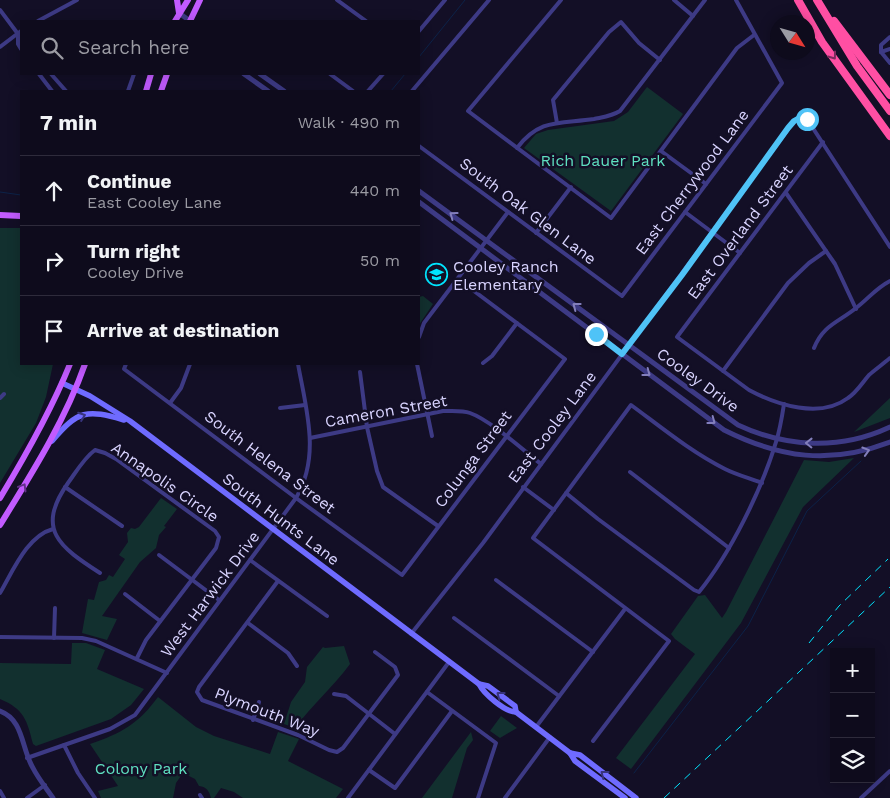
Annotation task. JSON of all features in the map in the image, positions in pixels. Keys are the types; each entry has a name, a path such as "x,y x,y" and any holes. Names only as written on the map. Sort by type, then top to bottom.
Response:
{"highway":[{"path":"798,0 822,42 890,136"},
{"path":"818,2 846,35 890,95"},
{"path":"818,2 858,66 890,111"}],"main road":[{"path":"177,0 179,13"},
{"path":"176,20 188,0"},
{"path":"190,20 200,0"},
{"path":"146,90 151,75"},
{"path":"161,90 167,75"},
{"path":"0,215 20,216"},
{"path":"0,498 27,453 70,365"},
{"path":"0,525 46,448 85,365"},
{"name":"South Hunts Lane","path":"62,383 75,388 130,421 479,684 483,692 510,712 516,712 570,752 580,755 636,798"},
{"path":"46,448 63,428 82,415 102,413 130,421"},
{"name":"South Hunts Lane","path":"570,752 574,761 625,798"}],"street":[{"path":"40,20 77,0"},
{"path":"337,0 365,20"},
{"path":"420,30 444,0"},
{"path":"413,90 489,0"},
{"path":"562,0 468,111 611,218 737,48 754,35 736,0"},
{"path":"674,0 693,16"},
{"path":"517,148 526,136 541,126 608,116 620,111 705,0"},
{"path":"0,10 20,34"},
{"path":"179,13 189,20"},
{"path":"179,13 182,20"},
{"path":"557,123 553,100 609,32 621,22 638,43 660,60"},
{"path":"0,47 20,34"},
{"path":"20,34 18,44 20,47"},
{"name":"East Cherrywood Lane","path":"622,296 782,83 754,35"},
{"path":"890,37 882,45 881,52 890,63"},
{"path":"881,52 890,49"},
{"path":"40,75 51,90"},
{"path":"52,75 65,90"},
{"path":"128,90 134,75"},
{"path":"245,75 267,90"},
{"path":"257,83 261,75 283,90"},
{"path":"331,75 352,90"},
{"path":"369,90 382,75"},
{"name":"East Cooley Lane","path":"411,634 483,543 788,128 794,121 803,116 823,142"},
{"path":"823,142 890,246"},
{"name":"East Overland Street","path":"723,371 677,337 823,142"},
{"name":"South Oak Glen Lane","path":"420,147 622,296"},
{"path":"661,151 706,184"},
{"path":"536,233 571,187"},
{"name":"Cooley Drive","path":"420,192 738,425 777,440 830,444 868,436 890,427"},
{"path":"786,192 835,264 856,308"},
{"name":"Cooley Drive","path":"420,203 724,430 748,442 773,451 802,455 828,456 858,453 890,442"},
{"path":"420,334 424,323 508,212"},
{"path":"685,212 713,231 740,253"},
{"path":"826,251 808,263 788,283 723,371 762,397 784,404 820,408 849,398 870,374 890,358"},
{"path":"458,279 517,324 492,356 483,363"},
{"path":"814,348 818,338 827,328 856,308 880,286 890,281"},
{"name":"Colunga Street","path":"402,575 565,359 517,324"},
{"name":"South Helena Street","path":"126,365 124,369 402,575"},
{"path":"170,403 181,388 190,365"},
{"name":"West Harwick Drive","path":"28,758 110,729 135,715 296,498 303,487 308,473 311,449 306,405 298,365"},
{"path":"417,365 432,436"},
{"path":"360,372 367,427 377,471 383,487 438,526"},
{"path":"0,398 4,394"},
{"path":"566,493 598,519 699,592 729,548 762,483 777,440 784,404"},
{"path":"280,408 306,405"},
{"path":"594,741 669,641 533,538 631,405 709,460 726,470 762,483"},
{"name":"Cameron Street","path":"310,438 427,414 454,411 471,413 541,464"},
{"name":"Annapolis Circle","path":"53,529 55,506 58,497 87,457 95,450 116,459 218,534 218,544 160,621 142,647 137,658"},
{"path":"630,472 729,548"},
{"path":"65,487 122,526"},
{"path":"523,487 554,510"},
{"path":"0,593 30,544 40,534 53,529 64,547 100,573"},
{"path":"159,555 219,600"},
{"path":"250,560 326,616"},
{"path":"496,580 593,652"},
{"name":"Plymouth Way","path":"278,581 199,687 197,692 202,700 298,735 337,752 343,748 398,675 395,667 375,652"},
{"path":"125,594 160,621"},
{"path":"54,638 55,608"},
{"path":"536,728 625,609"},
{"path":"454,618 559,696"},
{"path":"248,623 288,653 297,666"},
{"path":"0,637 82,638 96,641 167,673"},
{"path":"348,798 449,662"},
{"path":"427,692 496,743 478,798"},
{"path":"334,694 346,696 395,734"},
{"path":"253,720 259,702"},
{"path":"0,711 12,718 19,729 33,769 53,798"},
{"path":"369,770 395,788 452,711"},
{"path":"505,798 550,737"},
{"path":"64,745 78,773 95,798"},
{"path":"861,798 890,771"},
{"path":"27,798 45,785"},
{"path":"0,792 4,798"}],"green space":[{"name":"Rich Dauer Park","path":"647,87 683,114 611,211 524,148 536,134 548,130 614,121 628,112"},
{"path":"0,228 20,228 20,365 53,365 46,397 36,423 0,483"},
{"path":"423,296 433,304 420,324 420,297"},
{"path":"890,398 890,418 854,432"},
{"path":"854,458 803,507 741,623 631,769 616,758 695,654 671,634 698,596 705,595 722,618 804,460 829,462"},
{"path":"161,498 177,509 159,535 156,548 140,562 102,616 117,619 107,640 82,633 88,599 94,600 99,582 106,580 109,575 113,577 125,559 119,555 128,542 127,533 131,528 139,527"},
{"path":"72,643 86,643 105,650 97,669 144,689 131,705 111,719 36,746 33,744 29,728 23,716 14,707 0,699 0,663 71,664"},
{"path":"344,646 350,664 295,728 284,724 291,702 305,682 307,667 323,647"},
{"name":"Colony Park","path":"158,697 196,727 214,736 270,754 278,732 299,739 288,761 343,789 336,798 243,798 234,792 221,788 214,798 211,798 206,788 199,786 195,779 183,773 176,783 173,798 101,798 98,791 118,786 90,744 111,736 136,721"},
{"path":"501,716 517,728 500,738 490,731"},
{"path":"471,732 473,740 467,748 452,798 422,798"}],"waterway":[{"path":"420,56 465,0"},
{"path":"392,90 404,75"},
{"path":"0,192 20,195"},
{"path":"634,773 748,626 807,511 861,461"}],"railway":[{"path":"809,643 839,606 888,559"},
{"path":"664,798 890,587"}],"place":[{"name":"Cooley Ranch Elementary","path":"437,275"}],"route":[{"path":"596,334 622,354 682,275 788,128 798,118 803,116 807,119"}]}
